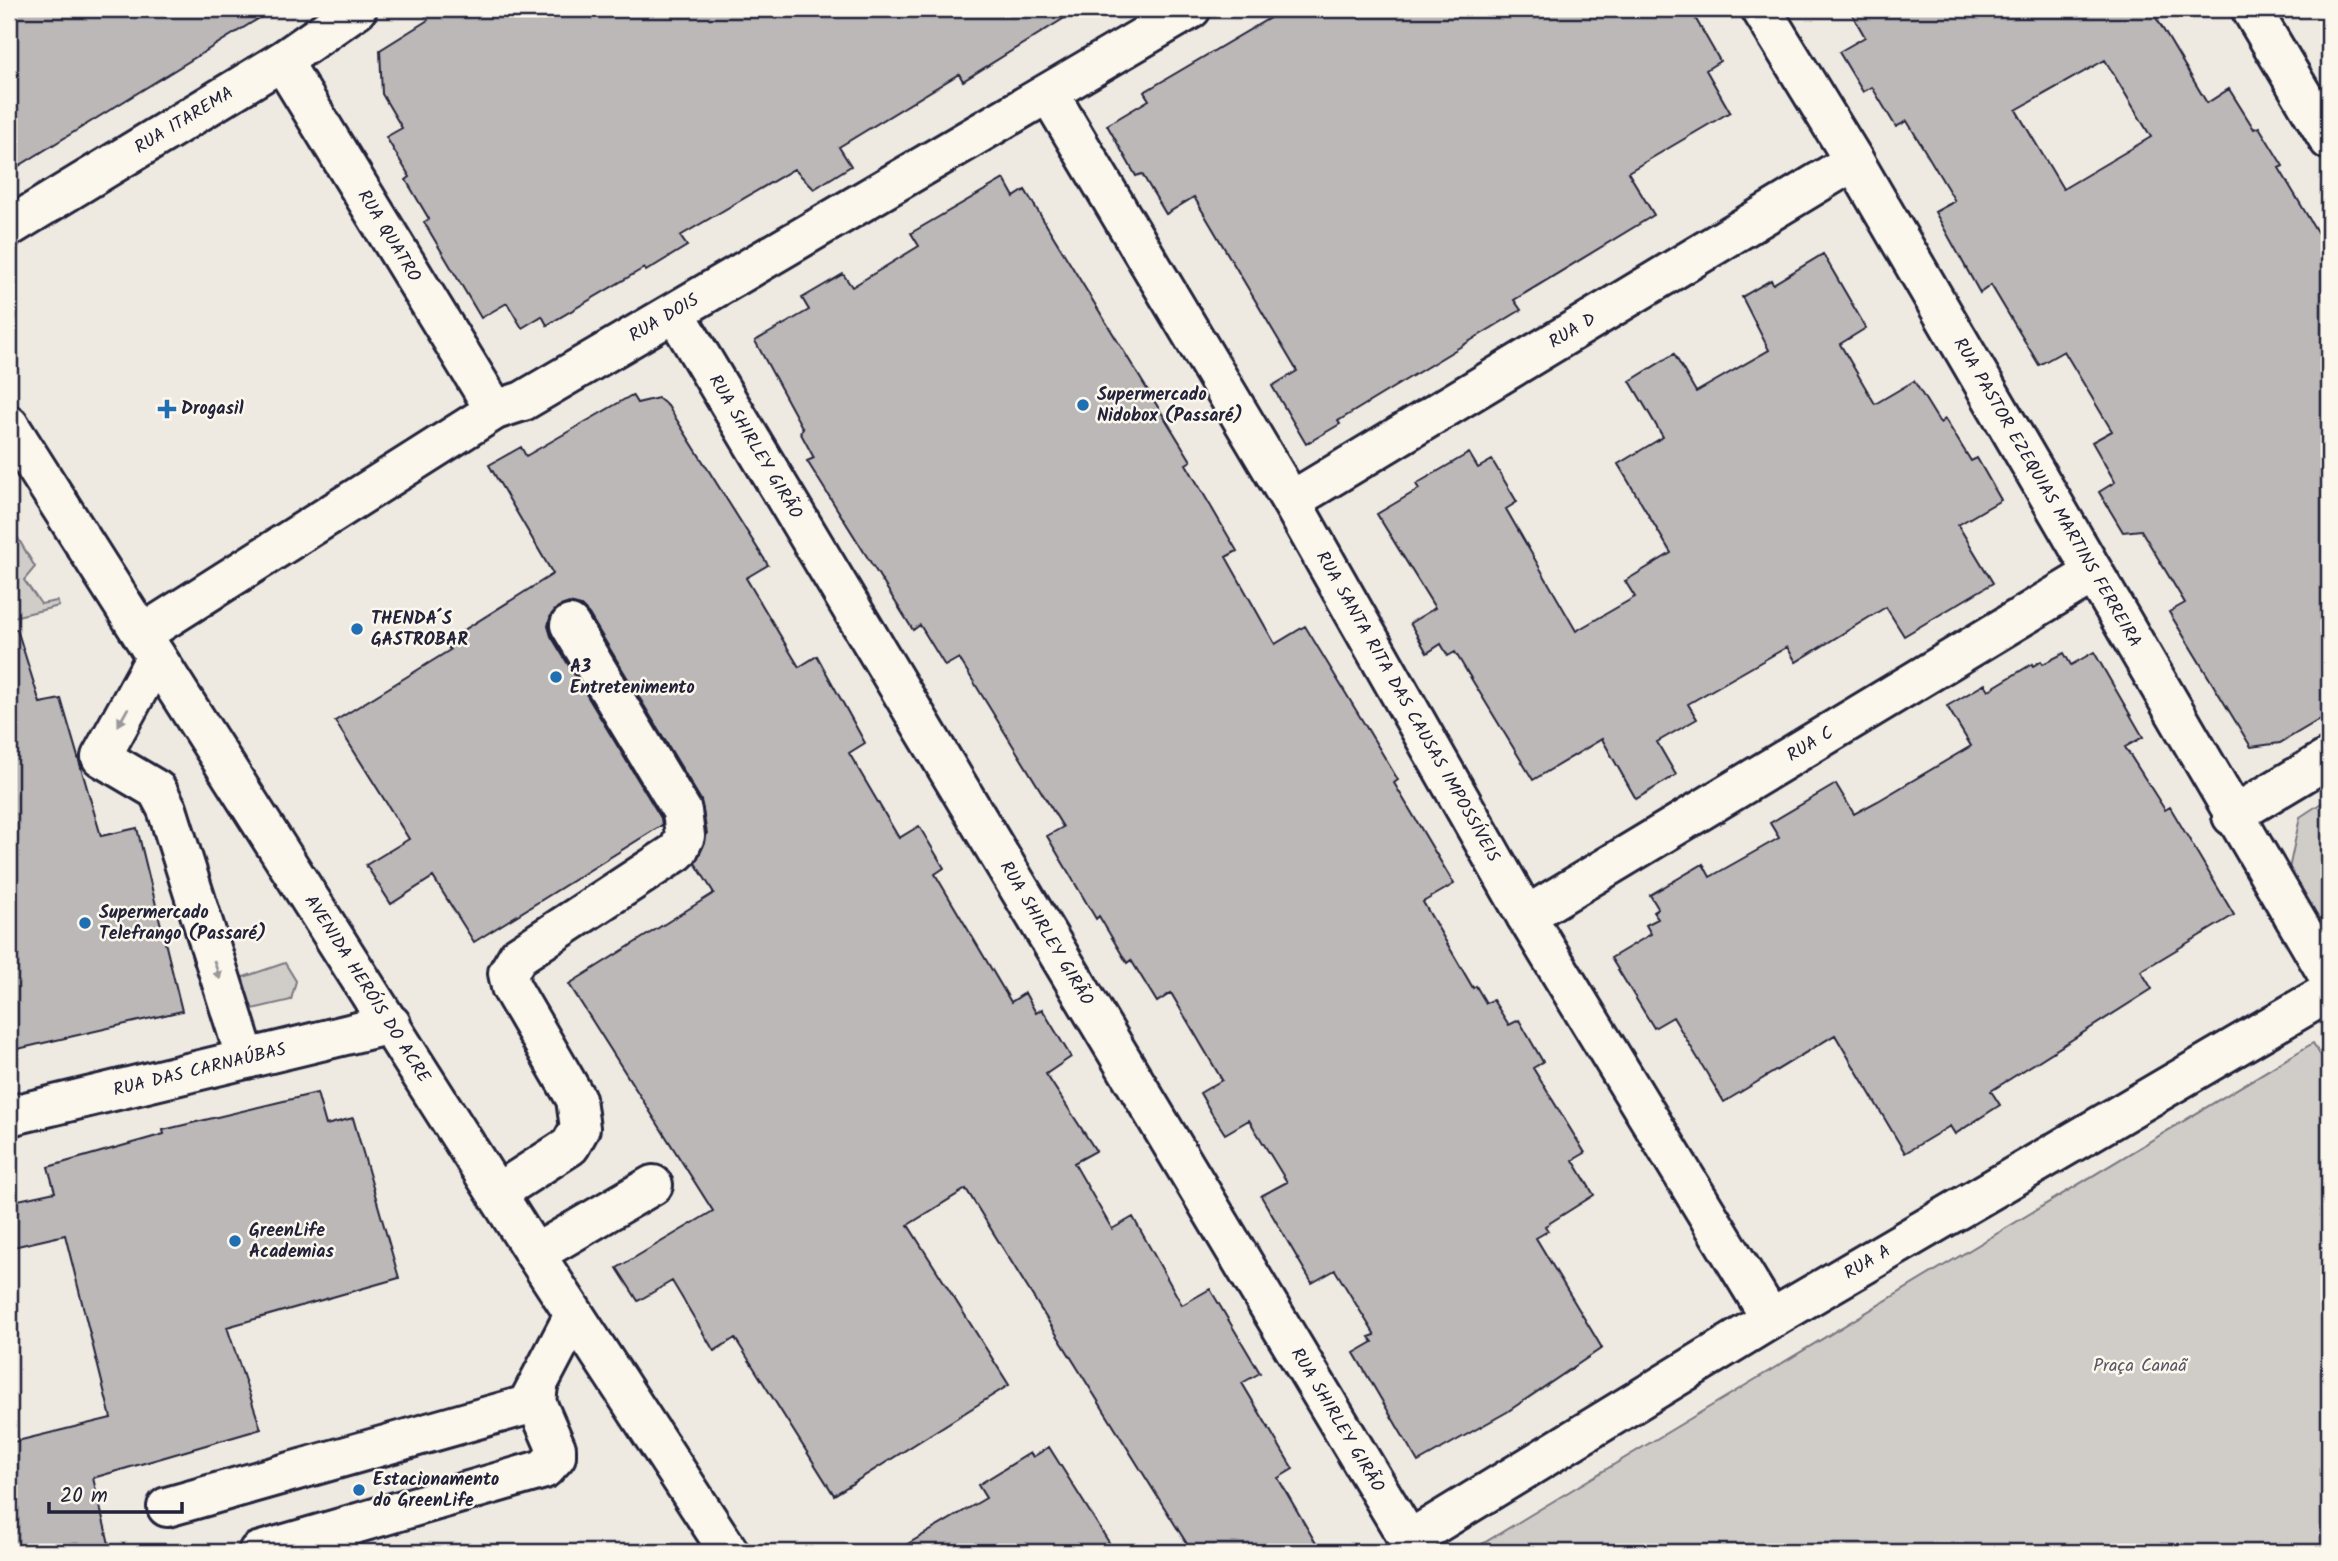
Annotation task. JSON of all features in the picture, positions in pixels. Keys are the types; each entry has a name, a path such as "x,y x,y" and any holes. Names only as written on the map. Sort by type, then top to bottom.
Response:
{"street":[{"name":"RUA ITAREMA","path":"9,227 282,61 357,9"},
{"name":"RUA DOIS","path":"149,645 495,410 523,401 1191,9"},
{"name":"RUA PASTOR EZEQUIAS MARTINS FERREIRA","path":"1761,9 1854,161 2232,816 2329,977"},
{"path":"2251,9 2329,140"},
{"name":"RUA QUATRO","path":"282,61 495,410"},
{"name":"RUA SANTA RITA DAS CAUSAS IMPOSSÍVEIS","path":"1049,94 1291,501 1526,916 1771,1319"},
{"name":"RUA D","path":"1291,501 1854,161"},
{"name":"RUA SHIRLEY GIRÃO","path":"675,313 1412,1546"},
{"name":"AVENIDA HERÓIS DO ACRE","path":"9,425 535,1254 729,1552"},
{"name":"RUA C","path":"1526,916 2094,573"},
{"path":"497,1193 570,1146 580,1128 576,1100 511,987 508,972 518,956 678,851 685,836 682,811 570,625"},
{"path":"149,645 101,757 158,790 167,809 246,1059"},
{"path":"2232,816 2329,758"},
{"name":"RUA A","path":"1412,1546 1771,1319 2329,992"},
{"name":"RUA DAS CARNAÚBAS","path":"9,1116 391,1024"},
{"path":"535,1254 653,1185"},
{"path":"167,1507 527,1405 574,1315"},
{"path":"258,1552 544,1469 556,1456 556,1448 536,1402 538,1385"}],"green space":[{"path":"9,523 35,567 24,580 41,604 57,601 59,606 9,618"},
{"path":"2329,798 2329,941 2288,874 2300,817"},
{"path":"285,963 296,981 291,1000 244,1011 235,980"},
{"name":"Praça Canaã","path":"2313,1043 2329,1069 2329,1552 1469,1552"}],"building":[{"path":"9,9 274,9 9,172"},
{"path":"421,9 1079,9 963,81 959,74 839,147 851,166 814,189 794,169 680,236 687,246 646,271 644,268 547,325 542,316 522,328 507,303 481,318 424,222 429,219 406,180 410,177 386,137 402,128 382,94 380,50 428,20"},
{"path":"1285,9 1690,9 1720,61 1706,70 1730,112 1628,172 1654,215 1514,300 1521,310 1338,421 1340,424 1306,444 1272,386 1297,371 1194,197 1166,214 1142,174 1136,176 1107,125 1149,100 1144,92"},
{"path":"1849,9 2151,9 2207,103 2229,89 2254,129 2259,127 2283,166 2279,168 2329,252 2329,714 2280,743 2251,747 2169,612 2185,603 2141,530 2123,532 2099,492 2115,482 2092,442 2112,431 2064,351 2039,365 1991,285 1980,293 1935,212 1955,201 1907,121 1896,127 1872,87 1863,92 1839,52 1865,37","holes":["2105,60 2151,137 2063,189 2016,110"]},
{"path":"1004,179 1014,197 1025,190 1191,461 1186,464 1237,551 1226,557 1275,644 1305,626 1382,753 1398,780 1394,783 1454,884 1423,902 1473,988 1476,986 1486,1003 1493,1000 1509,1025 1519,1020 1543,1062 1533,1068 1585,1153 1573,1160 1594,1195 1545,1226 1548,1231 1536,1238 1602,1348 1507,1412 1418,1462 1354,1353 1373,1342 1369,1337 1375,1335 1335,1270 1312,1283 1261,1196 1287,1182 1249,1120 1225,1134 1212,1114 1200,1093 1222,1080 1171,993 1157,1002 1131,960 1127,963 1099,916 1096,919 1047,836 1063,827 959,658 945,666 920,625 913,630 807,461 814,458 800,432 803,429 755,341 809,310 802,298 843,274 852,287 919,246 911,233"},
{"path":"1823,254 1866,328 1840,344 1875,404 1914,381 1940,423 1945,419 1971,461 1977,458 2001,500 1958,525 1993,583 1904,636 1886,607 1796,662 1787,647 1688,704 1697,719 1657,742 1676,775 1636,799 1602,739 1533,780 1455,652 1448,656 1441,644 1427,653 1410,623 1435,608 1377,514 1419,489 1416,484 1469,453 1478,468 1492,460 1517,502 1506,509 1576,631 1635,597 1625,581 1671,553 1618,464 1663,437 1630,381 1674,354 1696,392 1769,350 1742,297 1771,280 1773,284"},
{"path":"632,395 637,403 658,398 668,406 768,565 746,578 799,667 817,656 865,743 849,753 899,838 919,826 944,868 935,874 1011,1002 1025,993 1036,1013 1042,1009 1071,1057 1046,1074 1096,1151 1074,1163 1112,1229 1133,1217 1182,1305 1210,1289 1260,1373 1242,1383 1293,1469 1278,1478 1321,1552 1192,1552 966,1189 908,1225 1009,1385 834,1495 735,1338 714,1351 672,1281 638,1301 617,1268 713,1211 569,984 714,893 695,863 707,834 701,800 589,614 581,606 569,603 558,607 551,615 548,626 551,636 661,818 662,825 474,942 433,877 391,904 366,865 409,839 335,721 450,650 445,642 553,574 489,465 521,447 526,456"},
{"name":"Supermercado Telefrango (Passaré)","path":"17,629 40,703 61,699 101,836 137,828 182,1011 9,1051 9,630"},
{"path":"2094,652 2143,737 2125,747 2165,810 2170,807 2234,915 2141,971 2152,989 1991,1091 2000,1105 1955,1134 1950,1126 1905,1153 1835,1035 1724,1102 1673,1017 1654,1028 1611,958 1651,934 1646,925 1658,919 1653,912 1658,908 1650,895 1703,864 1710,877 1779,838 1770,823 1836,784 1854,814 1878,801 1971,746 1947,706 1985,684 1989,690 2032,664 2033,666 2041,661 2043,664 2064,653 2071,665"},
{"name":"GreenLife Academias","path":"317,1093 326,1125 353,1118 399,1278 227,1327 261,1429 93,1478 111,1552 9,1552 9,1443 111,1418 65,1235 9,1248 9,1202 55,1192 48,1167 164,1134 163,1130"},
{"path":"1049,1447 1115,1552 894,1552 986,1498 978,1485 1030,1453 1033,1457"}],"place":[{"name":"Supermercado Nidobox (Passaré)","path":"1083,405"},
{"name":"Drogasil","path":"167,409"},
{"name":"THENDA´S GASTROBAR","path":"357,629"},
{"name":"A3 Entretenimento","path":"556,677"},
{"name":"Supermercado Telefrango (Passaré)","path":"85,923"},
{"name":"GreenLife Academias","path":"235,1241"},
{"name":"Estacionamento do GreenLife","path":"359,1490"}]}
